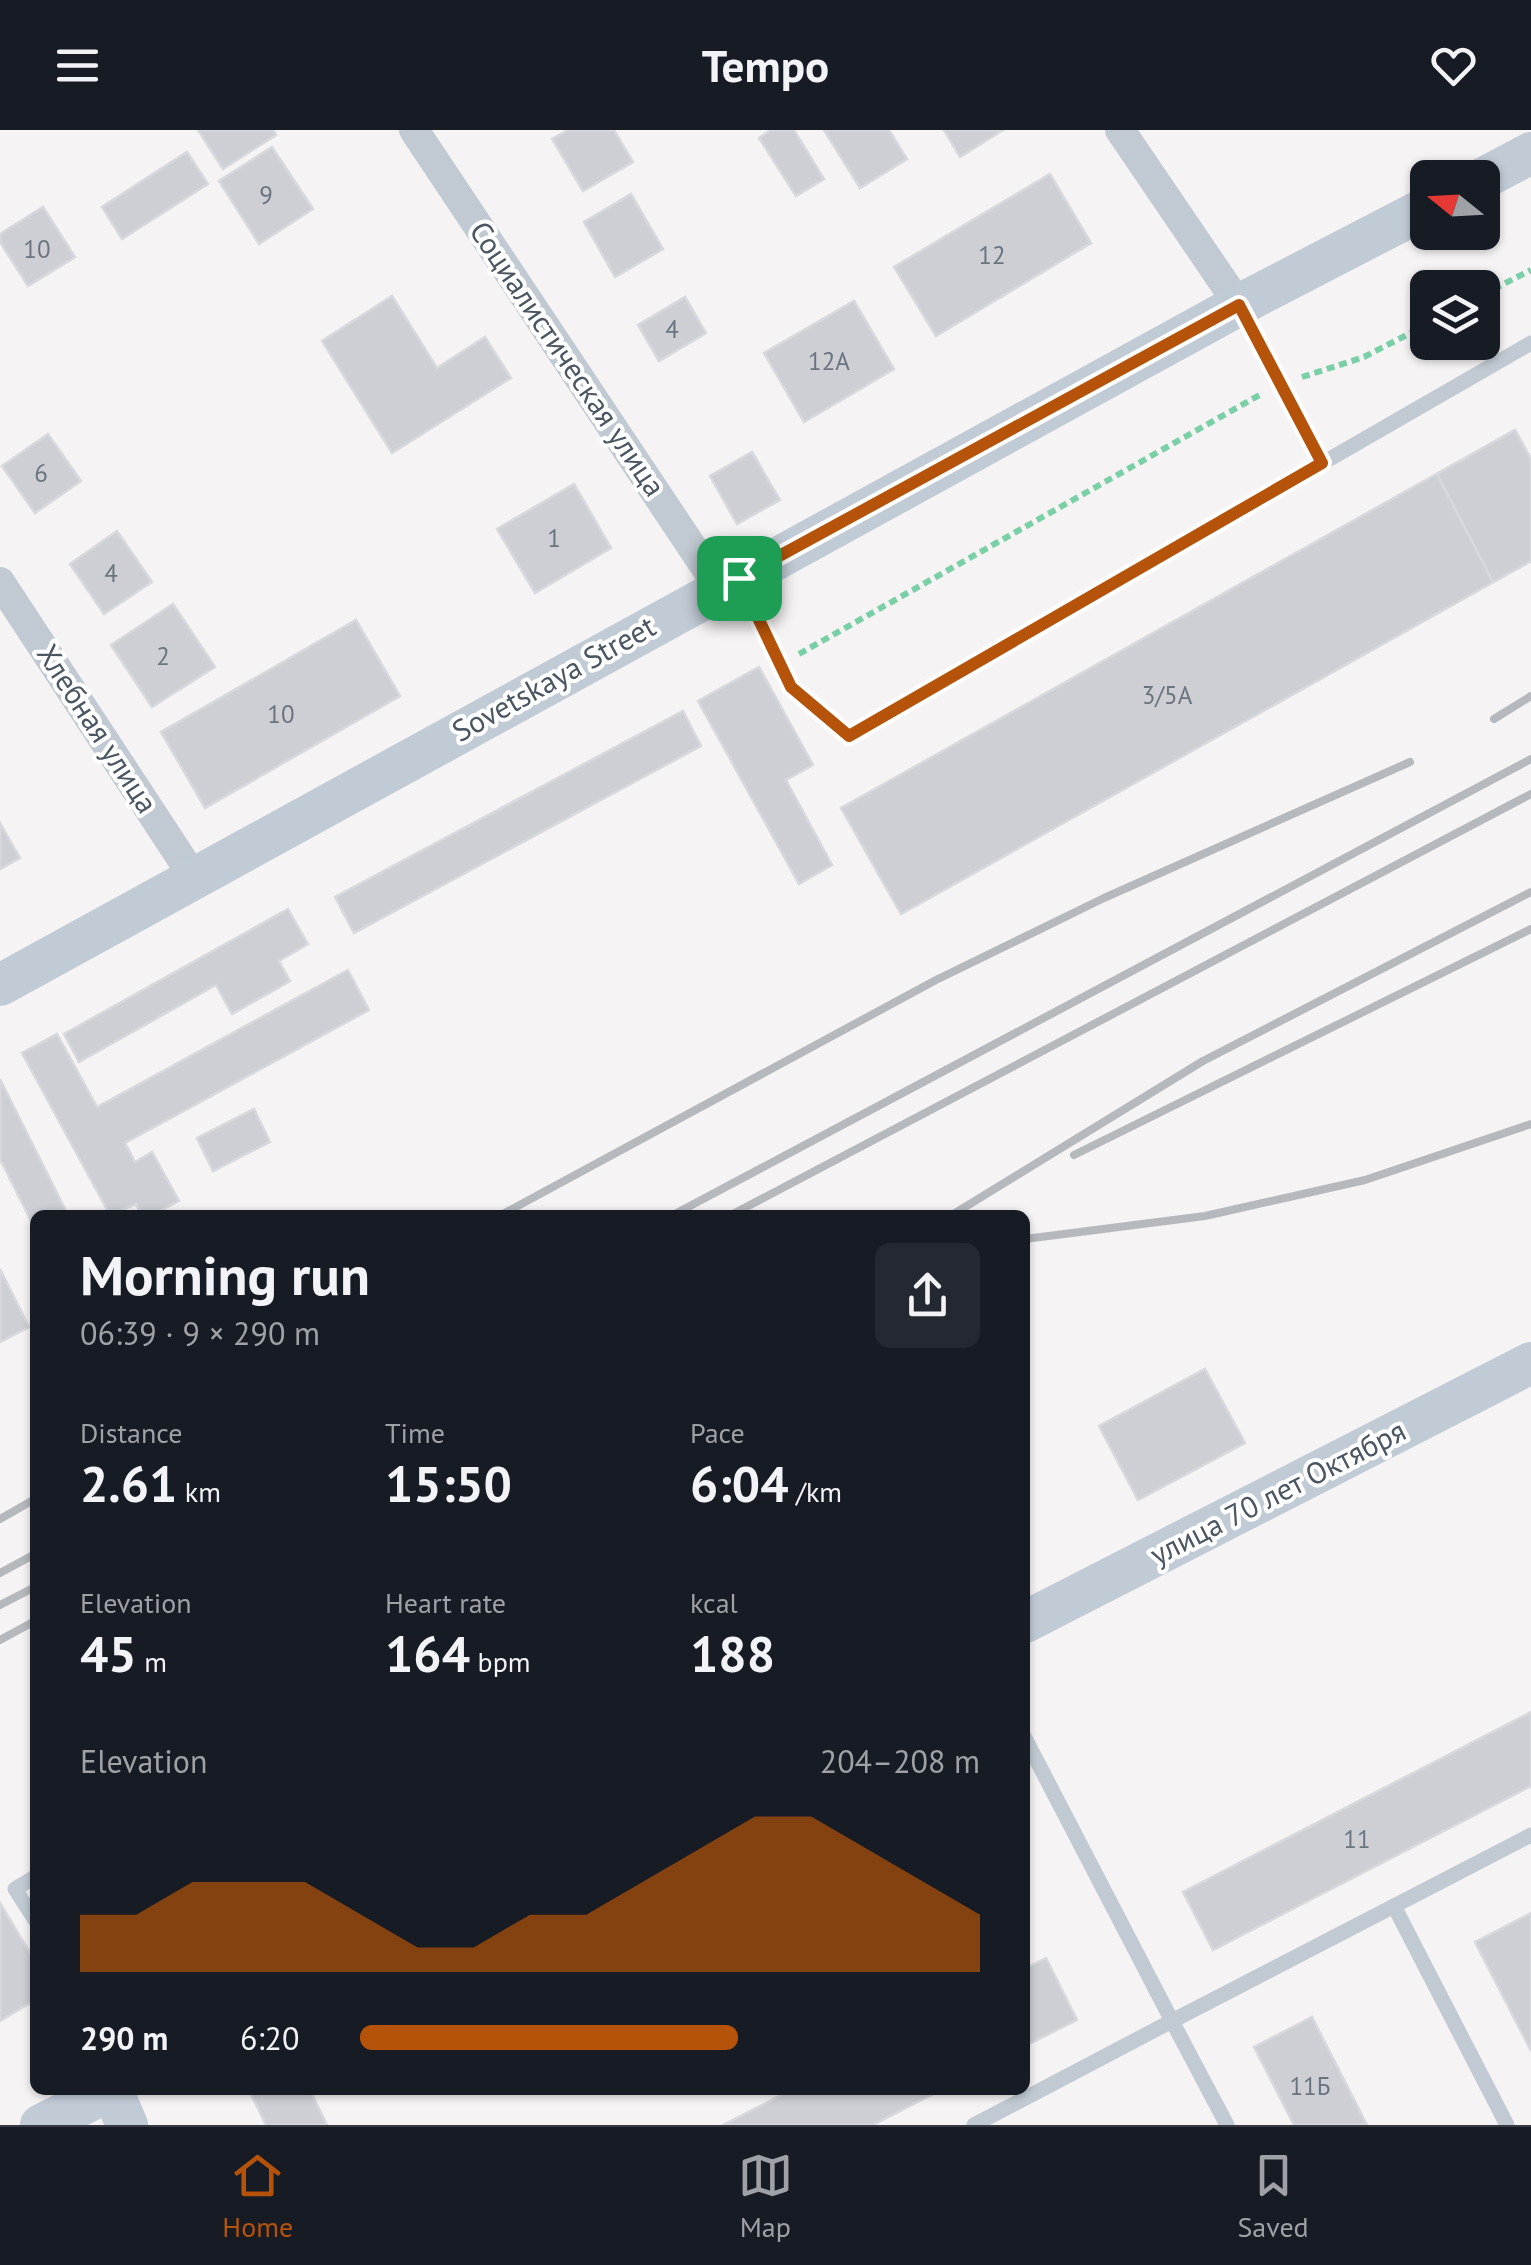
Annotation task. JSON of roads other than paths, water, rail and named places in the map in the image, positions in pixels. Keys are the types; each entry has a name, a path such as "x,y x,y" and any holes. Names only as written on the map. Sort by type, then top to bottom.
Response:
{"street":[{"name":"Социалистическая улица","path":"414,130 729,584"},
{"path":"1120,130 1239,305"},
{"path":"1500,169 1531,154"},
{"name":"Sovetskaya Street","path":"0,985 1239,305 1410,216"},
{"name":"Хлебная улица","path":"0,582 194,876"},
{"name":"улица 70 лет Октября","path":"1030,1619 1531,1363"},
{"path":"41,2125 102,2095"},
{"path":"114,2095 128,2125"}],"lane":[{"path":"1239,305 1322,463"},
{"path":"729,584 791,687 849,736 1531,342"},
{"path":"1030,1748 1227,2125"},
{"path":"974,2125 1531,1835"},
{"path":"30,1881 16,1889 30,1912"},
{"path":"1394,1906 1507,2125"}],"railway":[{"path":"1494,719 1531,696"},
{"path":"682,1210 1531,759"},
{"path":"510,1210 936,980 1104,898 1410,762"},
{"path":"741,1210 1531,794"},
{"path":"960,1210 1203,1061 1531,892"},
{"path":"1074,1155 1531,929"},
{"path":"1030,1238 1205,1216 1365,1180 1531,1124"},
{"path":"0,1519 30,1502"},
{"path":"0,1573 30,1557"},
{"path":"0,1605 30,1590"},
{"path":"0,1640 30,1624"}]}
